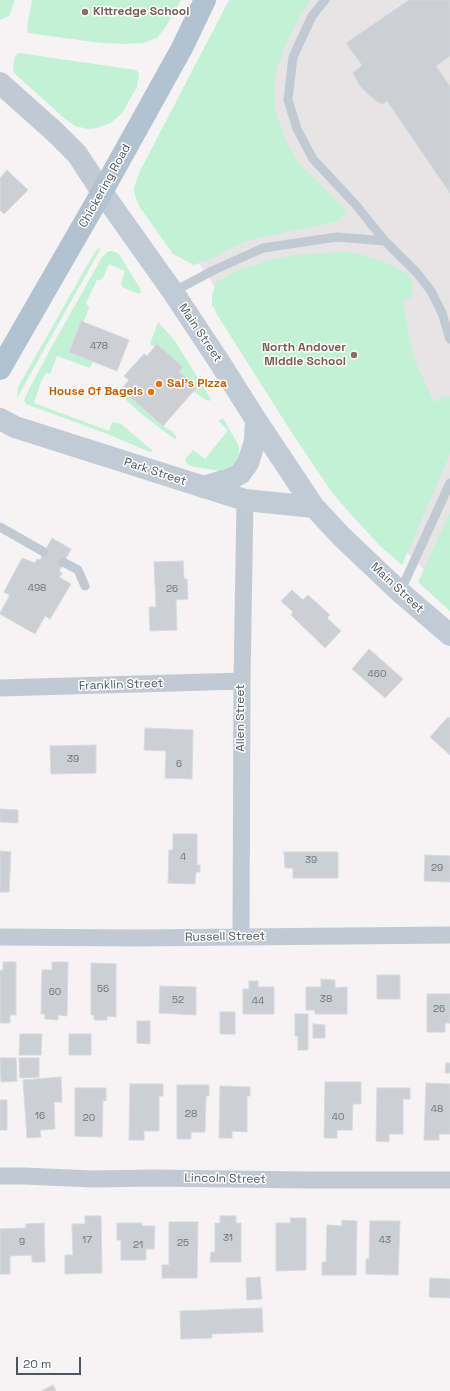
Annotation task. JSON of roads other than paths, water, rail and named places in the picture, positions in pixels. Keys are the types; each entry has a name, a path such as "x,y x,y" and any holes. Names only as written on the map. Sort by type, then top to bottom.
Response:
{"main road":[{"name":"Chickering Road","path":"0,369 102,192 179,52 205,0"},
{"name":"Main Street","path":"102,192 173,292 314,507 342,537 400,592 450,635"},
{"name":"Park Street","path":"0,419 15,427 245,500 314,507"},
{"path":"203,487 230,479 240,474 248,463 255,442 256,420"}],"street":[{"name":"Main Street","path":"0,83 56,133 77,154 102,192"},
{"name":"Allen Street","path":"240,936 245,500"},
{"name":"Franklin Street","path":"0,688 242,681"},
{"name":"Russell Street","path":"0,936 136,938 450,935"},
{"name":"Lincoln Street","path":"0,1176 93,1179 450,1180"}],"lane":[{"path":"325,0 312,16 293,57 288,100 297,129 313,159 355,204 386,241 417,273 431,291 442,313 450,338"},
{"path":"173,292 212,271 263,248 337,237 386,241"},
{"path":"400,592 450,483"},
{"path":"0,527 44,552"},
{"path":"63,562 78,570 85,586"}],"place":[{"name":"Kittredge School","path":"85,12"},
{"name":"North Andover Middle School","path":"354,355"},
{"name":"Sal's Pizza","path":"159,384"},
{"name":"House Of Bagels","path":"151,392"}]}
